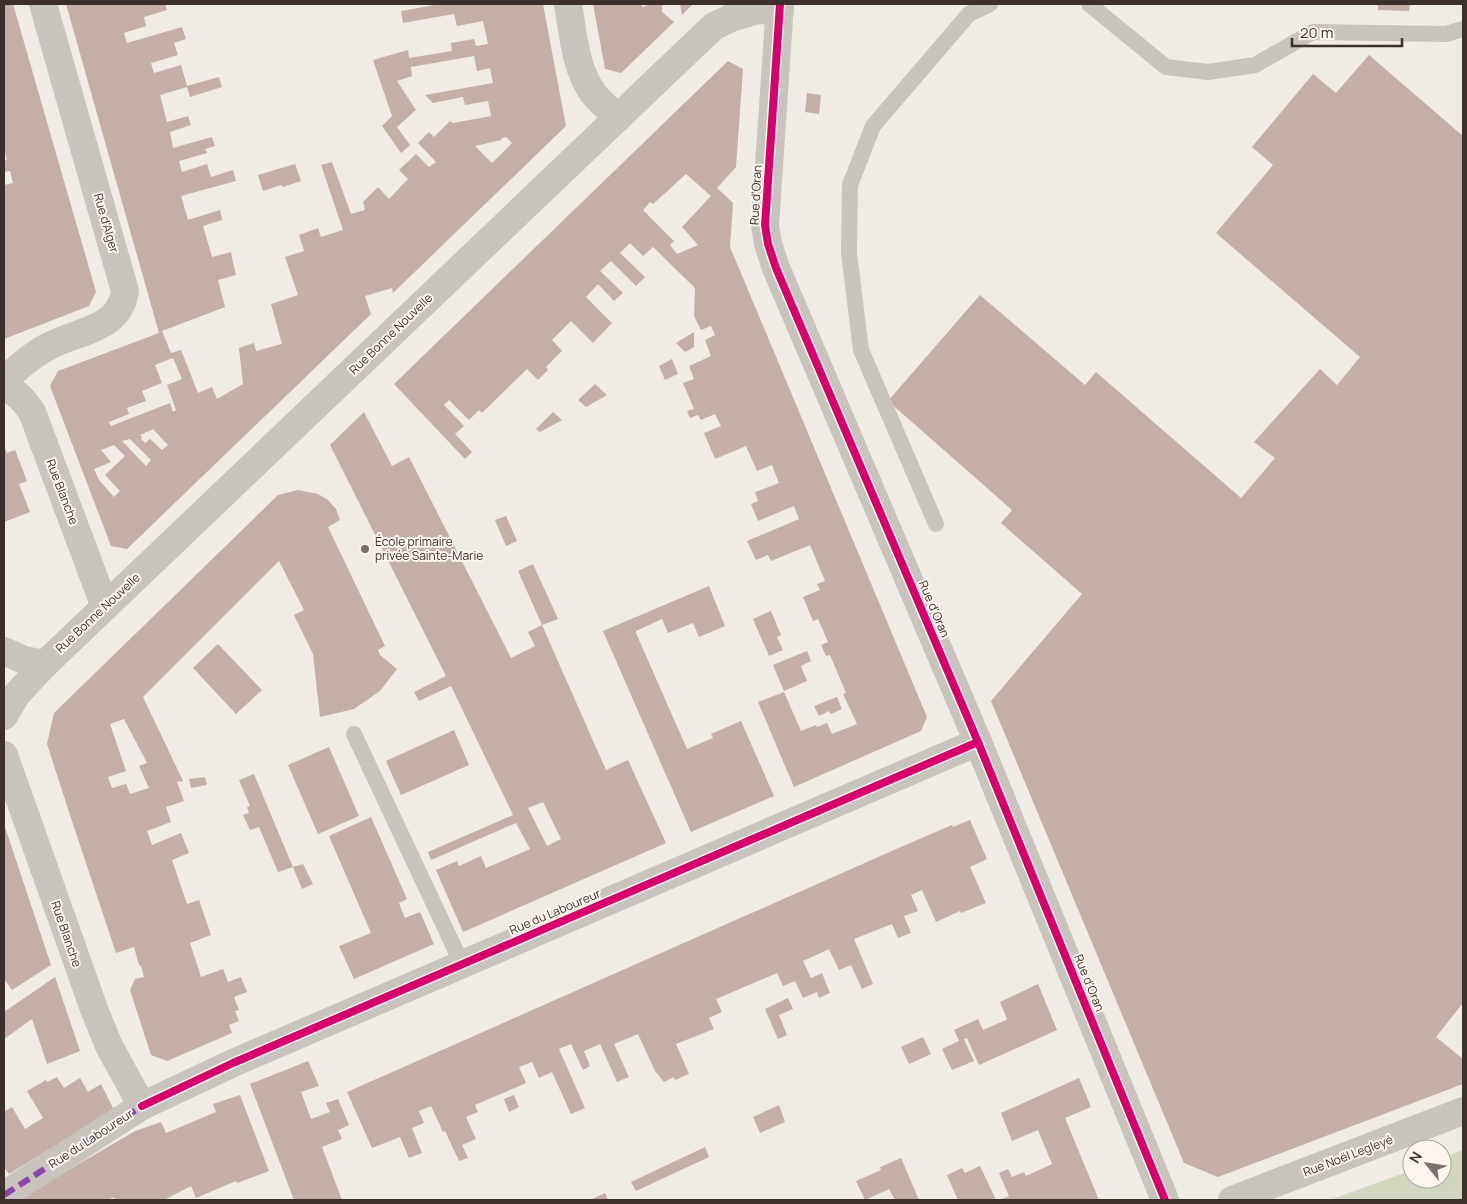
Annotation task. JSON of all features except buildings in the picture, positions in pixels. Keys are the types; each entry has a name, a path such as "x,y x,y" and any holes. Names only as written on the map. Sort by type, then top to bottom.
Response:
{"street":[{"name":"Rue d'Alger","path":"4,380 28,358 50,345 104,324 117,313 124,299 123,282 44,4"},
{"path":"568,4 578,60 585,80 594,94 618,118"},
{"name":"Rue Bonne Nouvelle","path":"4,651 24,660 45,664 714,26 731,18 757,10 780,7"},
{"name":"Rue d'Oran","path":"780,7 766,205 765,225 768,244 776,268 978,742 1166,1200"},
{"name":"Rue Blanche","path":"4,388 20,397 32,412 105,607"},
{"path":"4,716 17,694 45,664"},
{"name":"Rue du Laboureur","path":"4,1195 142,1106 233,1063 978,742"},
{"name":"Rue Blanche","path":"4,755 94,1009 109,1046 142,1106"},
{"name":"Rue Noël Legleyé","path":"1232,1200 1463,1111"}],"lane":[{"path":"936,524 861,350 849,253 850,185 873,126 970,14 990,4"},
{"path":"1089,4 1166,67 1208,72 1255,65 1313,32 1446,34 1463,28"},
{"path":"354,734 462,964"}],"green space":[{"path":"1463,1150 1463,1200 1330,1200 1402,1174 1402,1189 1452,1189 1452,1154"}],"marked path":[{"path":"4,1195 142,1106"}],"cycle path":[{"path":"780,4 765,225 768,244 776,268 978,742 1165,1200"},
{"path":"142,1106 233,1063 978,742"}],"place":[{"name":"École primaire privée Sainte-Marie","path":"365,549"}]}
